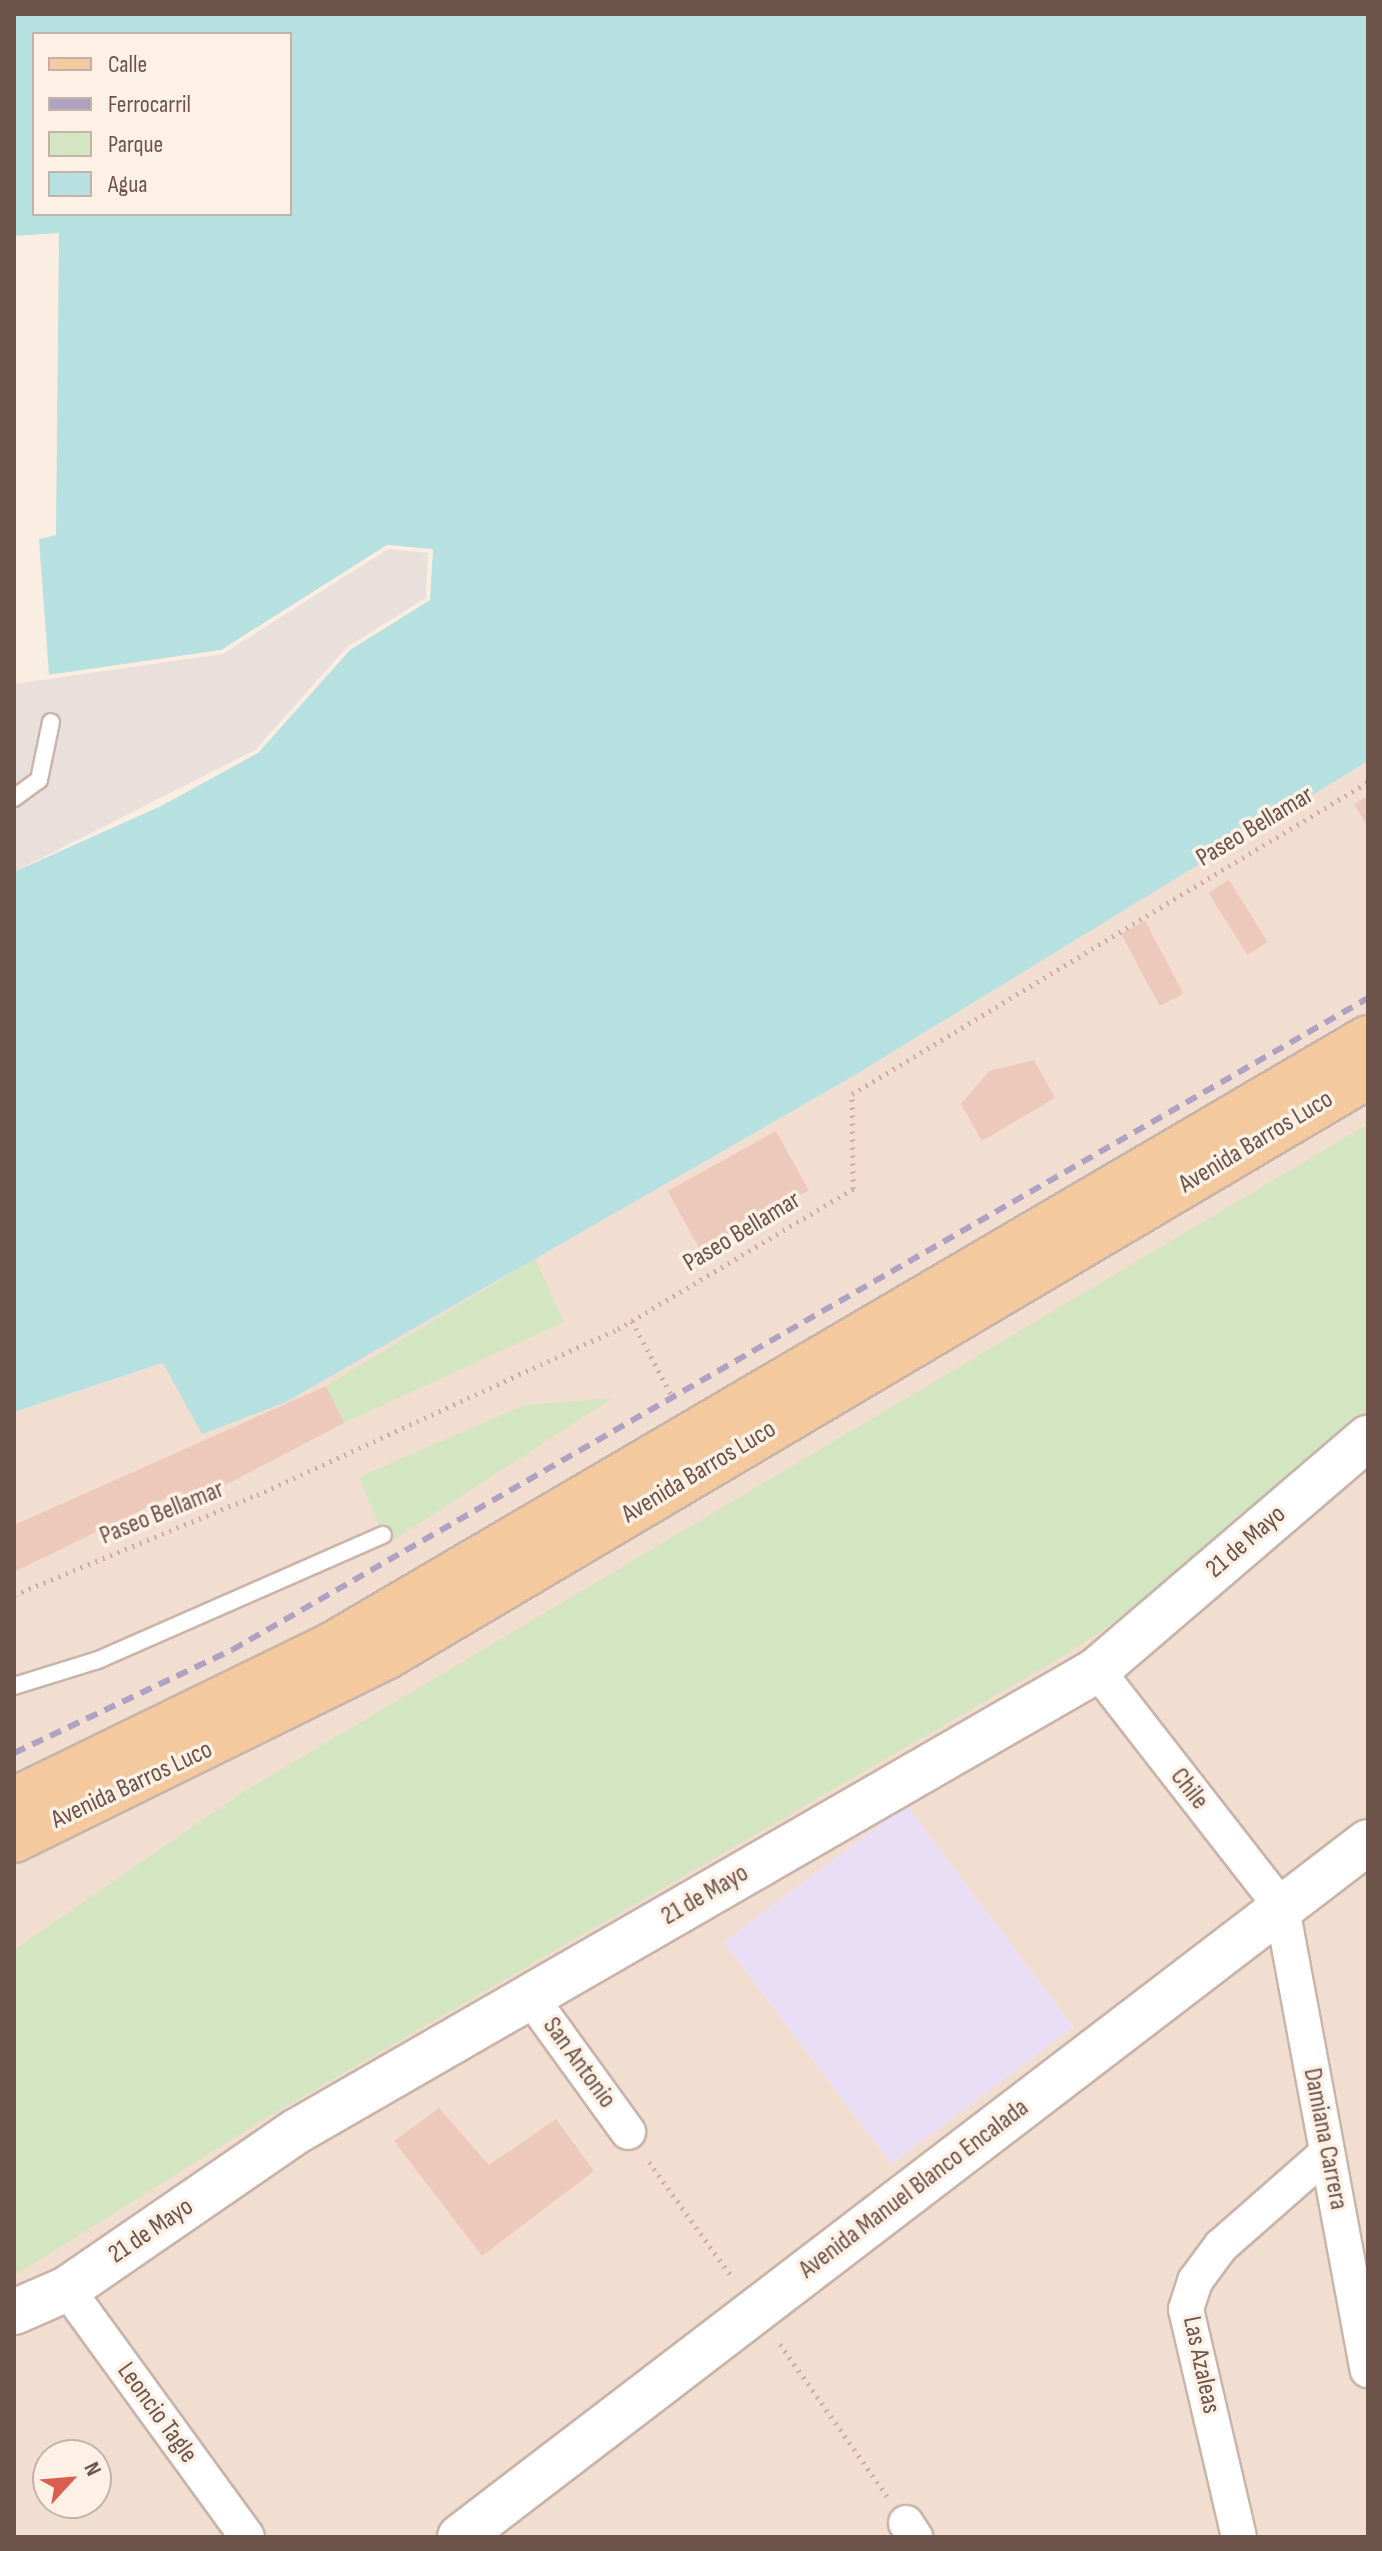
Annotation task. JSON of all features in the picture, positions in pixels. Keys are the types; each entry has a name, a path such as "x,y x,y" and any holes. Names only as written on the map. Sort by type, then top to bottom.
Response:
{"main road":[{"name":"Avenida Barros Luco","path":"14,1800 330,1646 1368,1038"},
{"name":"Avenida Barros Luco","path":"14,1840 386,1657 1368,1076"}],"street":[{"name":"21 de Mayo","path":"14,2312 67,2289 297,2131 1097,1670 1368,1438"},
{"name":"Chile","path":"1097,1670 1282,1908"},
{"name":"Avenida Manuel Blanco Encalada","path":"460,2537 1368,1842"},
{"name":"Damiana Carrera","path":"1282,1908 1368,2370"},
{"name":"San Antonio","path":"529,1995 628,2132"},
{"name":"Las Azaleas","path":"1239,2537 1186,2309 1195,2281 1221,2246 1327,2153"},
{"name":"Leoncio Tagle","path":"67,2289 247,2537"}],"lane":[{"path":"14,798 39,780 51,722"},
{"path":"14,1686 98,1660 383,1535"}],"path":[{"name":"Paseo Bellamar","path":"14,1595 257,1495 632,1321 853,1189 852,1094 1368,782"},
{"path":"632,1321 696,1432"}],"shaded area":[{"path":"387,545 433,549 430,600 258,753 14,872 14,680"},
{"path":"1368,761 1368,2537 14,2537 14,1412 163,1363 286,1402 850,1078"},
{"path":"906,1805 1073,2027 891,2164 724,1942"}],"green space":[{"path":"1368,1124 1368,1420 1161,1592 1065,1655 259,2122 14,2276 14,1950 240,1794"},
{"path":"535,1259 564,1322 344,1423 326,1386"},
{"path":"613,1398 387,1544 359,1477 525,1405"}],"water":[{"path":"14,14 1368,14 1368,761 850,1078 286,1402 202,1434 163,1363 14,1412 14,872 258,753 350,649 429,600 433,550 387,545 221,650 14,680"}],"pier":[{"path":"59,233 56,535 39,539 49,675 221,650 387,545 433,549 430,600 350,650 258,753 161,806 14,872 255,750 347,647 426,598 428,553 388,549 223,654 14,684 14,236"}],"building":[{"path":"1368,796 1368,827 1354,804"},
{"path":"1229,880 1268,942 1247,955 1209,893"},
{"path":"1145,921 1183,993 1160,1006 1121,934"},
{"path":"1034,1060 1055,1098 982,1141 961,1104 989,1071"},
{"path":"776,1131 809,1190 701,1251 668,1191"},
{"path":"326,1386 344,1423 189,1504 181,1491 14,1572 14,1525"},
{"path":"439,2108 489,2165 556,2119 594,2171 482,2256 394,2141"}],"railway":[{"path":"14,1753 232,1650 1368,998"}]}
